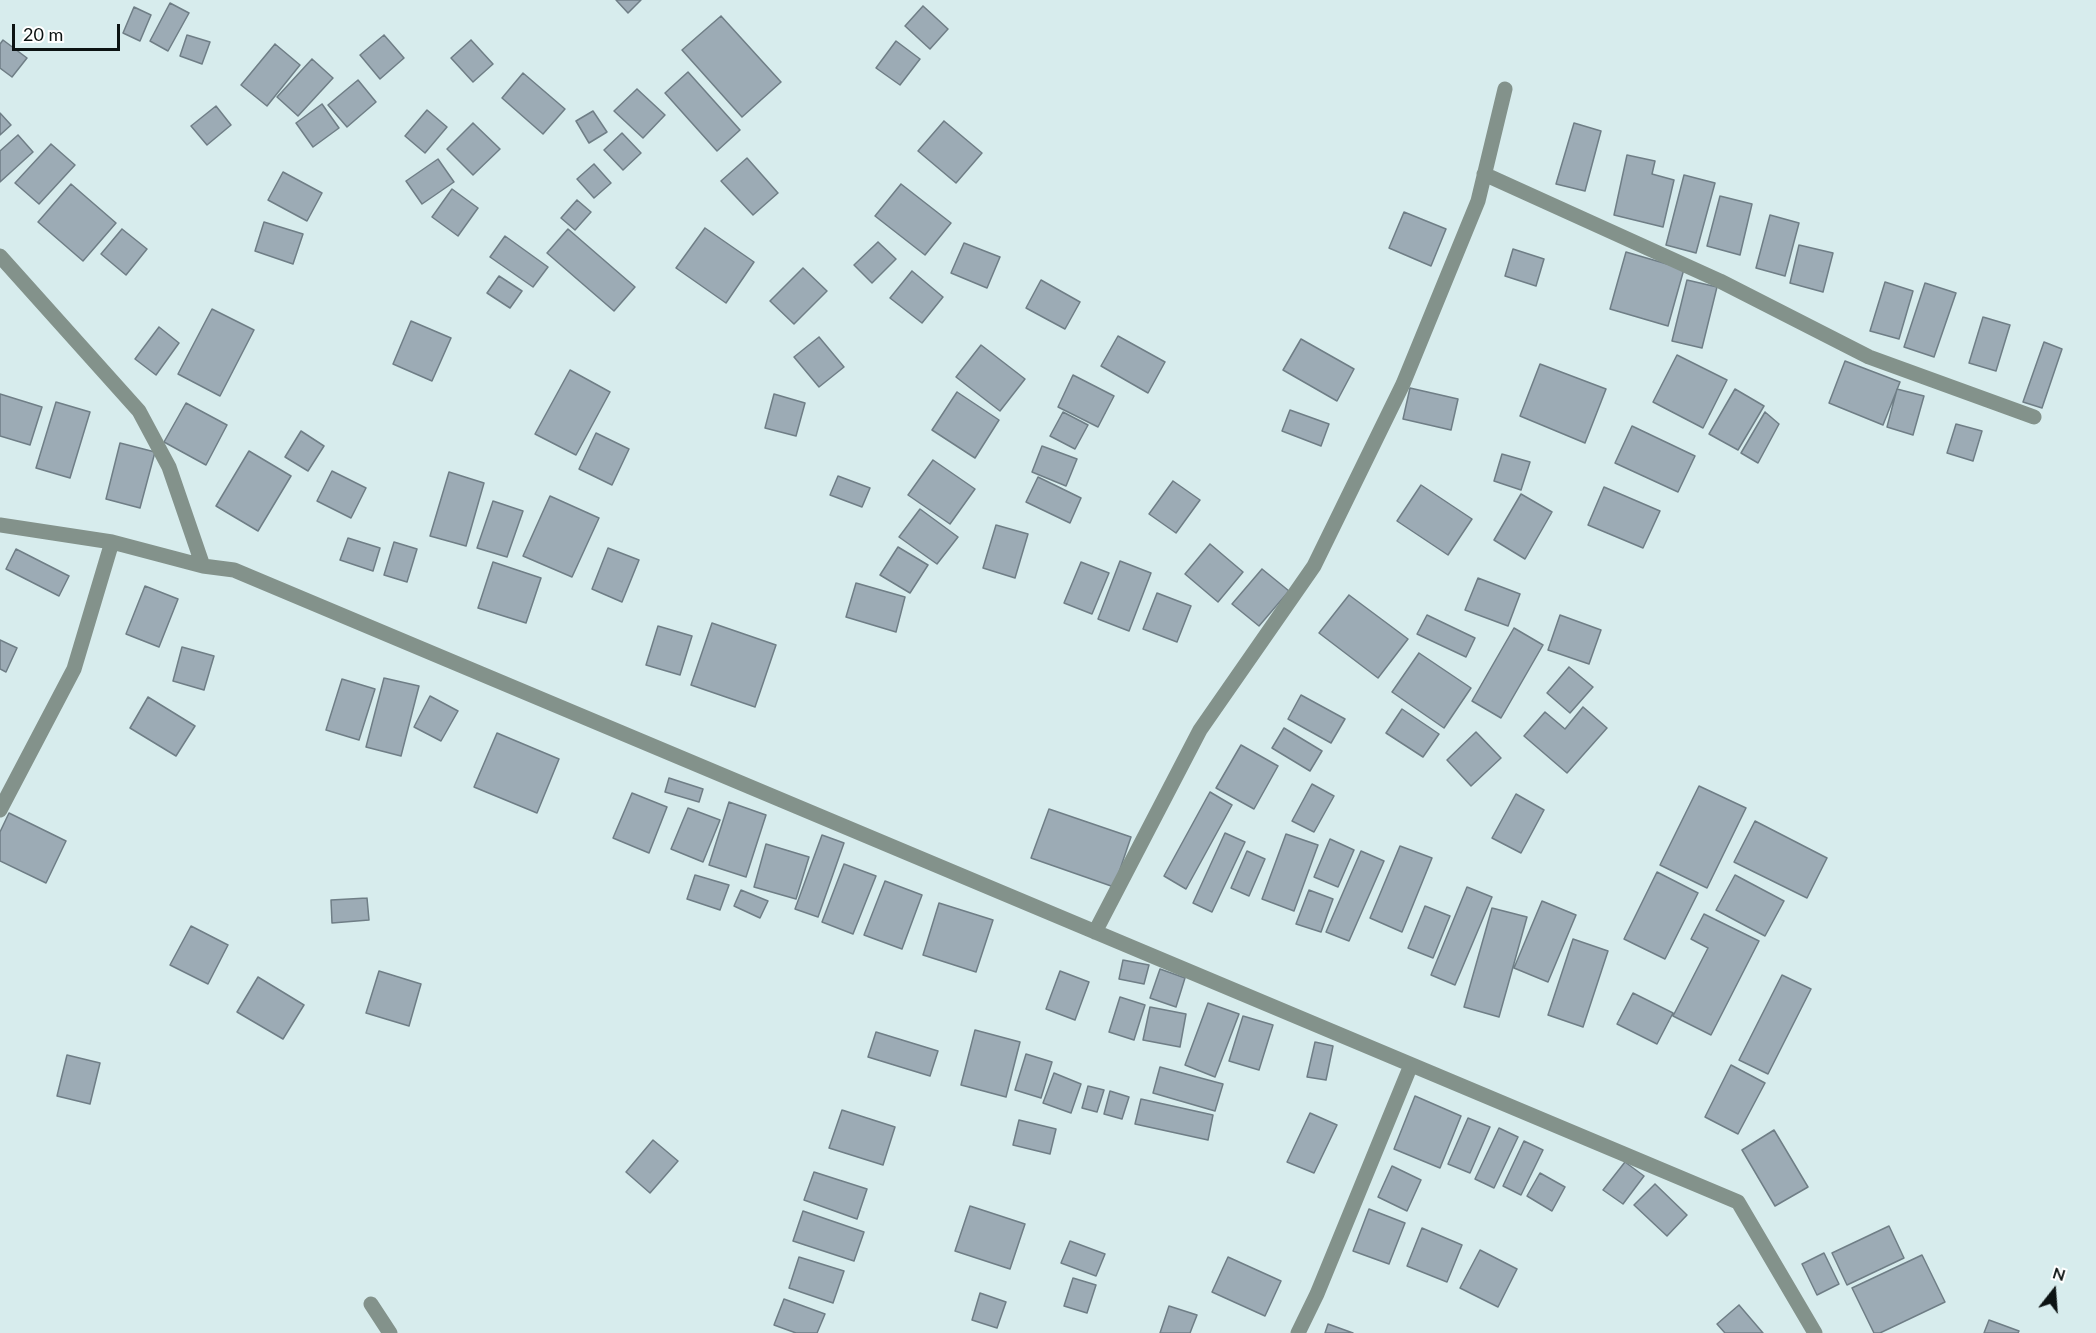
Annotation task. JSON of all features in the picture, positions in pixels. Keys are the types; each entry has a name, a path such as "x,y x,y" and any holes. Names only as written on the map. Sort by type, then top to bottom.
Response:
{"street":[{"path":"1095,932 1200,730 1314,566 1403,384 1478,201 1505,89"},
{"path":"1484,174 1720,281 1869,357 2034,417"},
{"path":"0,256 139,411 169,467 204,566"},
{"path":"0,525 112,542 204,566 234,570 1738,1202 1815,1333"},
{"path":"0,810 74,669 112,542"},
{"path":"1298,1333 1317,1294 1411,1065"},
{"path":"371,1304 390,1333"}],"building":[{"path":"616,0 641,0 628,13"},
{"path":"170,3 189,13 168,51 150,41"},
{"path":"923,6 948,29 930,49 905,26"},
{"path":"134,7 151,15 140,41 123,33"},
{"path":"721,16 781,82 742,117 682,50"},
{"path":"187,35 210,42 202,64 180,56"},
{"path":"384,35 404,58 380,79 360,55"},
{"path":"3,40 27,58 12,77 0,68 0,44"},
{"path":"471,40 493,64 473,82 451,58"},
{"path":"896,41 920,59 900,85 876,68"},
{"path":"275,44 300,65 267,106 241,85"},
{"path":"312,59 333,78 298,116 277,97"},
{"path":"688,72 740,130 717,151 665,93"},
{"path":"523,73 565,109 543,134 502,98"},
{"path":"358,80 376,102 347,127 328,105"},
{"path":"637,89 665,115 643,138 614,111"},
{"path":"322,104 339,128 313,147 296,123"},
{"path":"216,106 231,125 207,145 191,126"},
{"path":"427,110 447,127 425,153 405,136"},
{"path":"593,111 607,132 589,143 576,121"},
{"path":"0,113 11,125 0,135"},
{"path":"944,121 982,153 956,183 918,151"},
{"path":"473,123 500,149 473,175 447,149"},
{"path":"1574,123 1601,131 1585,191 1556,184"},
{"path":"622,133 641,153 623,170 604,150"},
{"path":"18,135 33,152 0,182 0,151"},
{"path":"51,144 75,165 39,204 15,183"},
{"path":"1627,155 1655,161 1652,174 1674,180 1663,227 1614,215"},
{"path":"747,158 778,193 753,215 721,181"},
{"path":"438,159 454,182 422,204 406,181"},
{"path":"594,164 611,183 594,198 577,179"},
{"path":"283,172 322,193 307,221 268,200"},
{"path":"1684,175 1715,183 1696,253 1666,245"},
{"path":"71,184 116,223 83,261 38,222"},
{"path":"901,184 951,223 925,255 875,216"},
{"path":"452,189 478,208 458,236 432,217"},
{"path":"1720,196 1752,204 1740,255 1707,246"},
{"path":"577,200 591,212 575,230 561,218"},
{"path":"1404,212 1446,229 1431,266 1389,248"},
{"path":"1770,215 1799,223 1785,276 1756,268"},
{"path":"264,222 303,234 293,264 255,251"},
{"path":"705,228 754,262 726,303 676,268"},
{"path":"122,229 147,249 126,275 101,254"},
{"path":"568,229 635,287 614,311 547,253"},
{"path":"505,236 548,267 533,287 490,257"},
{"path":"878,242 896,259 872,283 854,265"},
{"path":"964,243 1000,257 987,288 951,273"},
{"path":"1799,245 1833,253 1823,292 1790,283"},
{"path":"1513,249 1544,259 1536,286 1505,276"},
{"path":"1626,252 1684,269 1668,326 1610,309"},
{"path":"803,268 827,291 794,324 770,301"},
{"path":"912,271 943,297 922,323 890,298"},
{"path":"499,276 522,291 510,308 487,293"},
{"path":"1041,280 1080,302 1065,329 1026,308"},
{"path":"1687,280 1717,287 1702,348 1672,341"},
{"path":"1885,282 1913,291 1899,339 1870,331"},
{"path":"1925,283 1956,293 1934,357 1904,347"},
{"path":"212,309 254,330 220,396 178,374"},
{"path":"1983,317 2010,325 1996,371 1969,363"},
{"path":"411,321 451,338 432,381 393,364"},
{"path":"159,327 179,343 156,375 135,359"},
{"path":"1118,336 1165,362 1148,393 1101,366"},
{"path":"819,337 844,367 819,387 794,357"},
{"path":"1301,339 1354,369 1337,401 1283,370"},
{"path":"2044,342 2062,349 2042,408 2023,402"},
{"path":"981,345 1025,379 1000,411 956,377"},
{"path":"1677,355 1727,380 1703,428 1653,402"},
{"path":"1845,361 1900,382 1883,425 1829,403"},
{"path":"1540,364 1606,389 1585,443 1520,416"},
{"path":"570,370 610,392 576,455 535,434"},
{"path":"1073,375 1114,396 1098,427 1058,407"},
{"path":"1410,388 1458,399 1451,430 1403,419"},
{"path":"1735,389 1764,406 1738,450 1709,434"},
{"path":"1897,389 1924,396 1913,435 1887,427"},
{"path":"957,392 999,420 975,458 932,430"},
{"path":"0,394 42,407 30,445 0,436"},
{"path":"774,394 805,403 796,436 765,428"},
{"path":"56,402 90,412 70,478 36,468"},
{"path":"186,403 227,425 206,465 164,442"},
{"path":"1290,410 1329,424 1321,446 1282,431"},
{"path":"1063,412 1088,425 1075,449 1050,436"},
{"path":"1765,412 1779,424 1758,463 1741,453"},
{"path":"1956,424 1982,431 1973,461 1947,453"},
{"path":"1632,426 1695,456 1678,492 1615,463"},
{"path":"301,431 324,446 308,471 285,457"},
{"path":"596,433 629,449 612,485 579,469"},
{"path":"120,443 155,452 140,508 106,499"},
{"path":"1042,446 1077,459 1066,486 1032,472"},
{"path":"249,451 291,476 258,531 216,506"},
{"path":"1502,454 1530,462 1521,490 1494,481"},
{"path":"933,460 975,489 950,524 908,495"},
{"path":"332,471 366,488 351,518 317,501"},
{"path":"449,472 484,483 466,546 430,536"},
{"path":"838,476 870,488 862,507 830,495"},
{"path":"1038,477 1081,498 1070,523 1026,502"},
{"path":"1173,481 1200,500 1176,533 1149,514"},
{"path":"1421,485 1472,519 1448,555 1397,521"},
{"path":"1604,487 1660,511 1643,548 1588,525"},
{"path":"1521,494 1552,512 1525,559 1494,540"},
{"path":"550,496 599,518 572,577 523,556"},
{"path":"493,501 523,511 507,557 477,548"},
{"path":"920,509 958,537 937,564 899,537"},
{"path":"996,525 1028,534 1015,578 983,568"},
{"path":"348,538 380,548 373,571 340,560"},
{"path":"394,542 417,549 407,582 384,575"},
{"path":"1210,544 1243,572 1218,602 1185,574"},
{"path":"898,547 928,565 910,593 880,575"},
{"path":"608,548 639,560 622,602 592,589"},
{"path":"16,549 69,576 59,596 6,569"},
{"path":"1120,561 1151,573 1129,631 1098,619"},
{"path":"493,562 541,578 526,623 478,608"},
{"path":"1081,562 1109,573 1092,614 1064,603"},
{"path":"1262,569 1289,591 1259,626 1232,604"},
{"path":"1478,578 1520,594 1508,626 1465,610"},
{"path":"856,583 905,597 896,632 846,617"},
{"path":"145,586 178,599 159,647 126,634"},
{"path":"1157,593 1191,606 1177,642 1143,629"},
{"path":"1349,595 1408,639 1378,678 1319,633"},
{"path":"1427,615 1475,638 1466,657 1417,634"},
{"path":"1560,615 1601,630 1589,664 1548,650"},
{"path":"712,623 776,645 755,707 691,685"},
{"path":"658,626 692,636 680,675 646,665"},
{"path":"1514,628 1543,645 1501,718 1472,701"},
{"path":"0,640 17,648 6,672 0,669"},
{"path":"182,647 214,656 204,690 173,681"},
{"path":"1419,653 1471,688 1444,728 1392,692"},
{"path":"1569,667 1593,687 1570,713 1547,693"},
{"path":"384,678 419,686 401,756 366,747"},
{"path":"342,679 375,689 359,740 326,730"},
{"path":"1301,695 1345,719 1331,743 1288,719"},
{"path":"430,696 458,711 441,741 414,727"},
{"path":"148,697 195,726 176,756 130,728"},
{"path":"1583,707 1607,728 1567,773 1524,736 1545,712 1565,729"},
{"path":"1402,709 1439,734 1423,757 1386,733"},
{"path":"1284,728 1322,751 1310,771 1272,748"},
{"path":"1476,732 1501,758 1471,786 1447,760"},
{"path":"497,733 559,759 537,813 474,787"},
{"path":"1241,745 1278,766 1254,809 1216,788"},
{"path":"669,778 703,789 699,802 665,792"},
{"path":"1312,784 1334,796 1314,832 1292,821"},
{"path":"1699,786 1746,808 1707,888 1660,865"},
{"path":"1210,792 1232,805 1186,889 1164,876"},
{"path":"632,793 667,807 649,853 613,838"},
{"path":"1516,794 1544,810 1521,853 1492,838"},
{"path":"729,802 766,815 746,877 709,865"},
{"path":"688,808 720,820 703,862 671,849"},
{"path":"1049,809 1131,837 1114,887 1031,858"},
{"path":"9,813 66,841 46,883 0,861 0,832"},
{"path":"1755,821 1827,858 1807,898 1734,862"},
{"path":"1225,833 1245,842 1212,912 1193,903"},
{"path":"1286,834 1318,845 1294,911 1262,899"},
{"path":"822,835 844,843 818,917 795,909"},
{"path":"1330,839 1354,850 1338,887 1314,877"},
{"path":"766,844 809,857 796,899 754,887"},
{"path":"1400,846 1432,858 1402,932 1370,918"},
{"path":"1247,851 1265,859 1249,896 1231,888"},
{"path":"1361,851 1384,861 1349,941 1326,932"},
{"path":"844,864 876,876 853,934 822,922"},
{"path":"1657,872 1698,893 1665,959 1624,939"},
{"path":"695,875 729,885 720,910 687,899"},
{"path":"1735,875 1784,901 1765,936 1716,910"},
{"path":"885,881 922,895 902,949 864,935"},
{"path":"1467,887 1492,897 1455,985 1431,975"},
{"path":"741,890 768,901 760,918 734,906"},
{"path":"1309,890 1333,899 1321,932 1296,924"},
{"path":"367,898 369,920 332,923 331,900"},
{"path":"1542,901 1576,915 1548,982 1514,968"},
{"path":"939,903 993,920 976,972 923,955"},
{"path":"1425,906 1450,916 1433,958 1408,948"},
{"path":"1492,908 1527,917 1499,1017 1464,1007"},
{"path":"1704,914 1759,941 1711,1035 1673,1016 1708,948 1691,939"},
{"path":"191,926 228,945 208,984 170,965"},
{"path":"1573,939 1608,951 1583,1027 1548,1015"},
{"path":"1123,960 1149,965 1144,984 1119,979"},
{"path":"1160,969 1185,978 1176,1007 1150,998"},
{"path":"379,971 421,984 409,1026 366,1013"},
{"path":"1060,971 1089,982 1075,1020 1046,1009"},
{"path":"1782,975 1811,989 1768,1074 1739,1060"},
{"path":"258,977 304,1005 283,1039 237,1012"},
{"path":"1633,993 1673,1013 1657,1044 1617,1024"},
{"path":"1120,997 1145,1005 1134,1040 1109,1032"},
{"path":"1208,1003 1239,1014 1215,1077 1185,1065"},
{"path":"1150,1007 1186,1014 1180,1047 1143,1040"},
{"path":"1243,1016 1273,1025 1259,1070 1229,1061"},
{"path":"975,1030 1020,1042 1006,1097 961,1085"},
{"path":"876,1032 938,1051 930,1076 868,1057"},
{"path":"1315,1042 1333,1046 1326,1080 1307,1077"},
{"path":"1026,1054 1052,1062 1041,1098 1015,1090"},
{"path":"67,1055 100,1063 90,1104 57,1096"},
{"path":"1731,1065 1765,1083 1738,1134 1705,1117"},
{"path":"1160,1067 1223,1084 1215,1111 1153,1093"},
{"path":"1054,1073 1081,1084 1071,1113 1043,1103"},
{"path":"1088,1086 1104,1090 1097,1112 1082,1108"},
{"path":"1110,1091 1129,1097 1122,1119 1104,1114"},
{"path":"1415,1096 1461,1116 1440,1168 1394,1149"},
{"path":"1141,1099 1213,1115 1208,1140 1135,1124"},
{"path":"842,1110 895,1127 883,1165 829,1148"},
{"path":"1310,1113 1337,1125 1314,1173 1287,1162"},
{"path":"1468,1118 1490,1127 1470,1173 1448,1164"},
{"path":"1019,1120 1056,1129 1050,1154 1013,1145"},
{"path":"1499,1128 1518,1137 1494,1188 1475,1179"},
{"path":"1774,1130 1808,1187 1775,1206 1742,1150"},
{"path":"653,1140 678,1161 650,1193 626,1172"},
{"path":"1524,1141 1543,1150 1521,1195 1503,1186"},
{"path":"1625,1162 1644,1176 1623,1204 1603,1190"},
{"path":"1392,1166 1421,1180 1407,1211 1378,1197"},
{"path":"814,1172 867,1189 857,1219 804,1200"},
{"path":"1540,1173 1565,1187 1552,1211 1527,1196"},
{"path":"1655,1184 1687,1215 1667,1236 1634,1205"},
{"path":"970,1206 1025,1224 1010,1269 955,1251"},
{"path":"1369,1209 1405,1223 1389,1264 1353,1251"},
{"path":"803,1211 864,1232 854,1261 793,1241"},
{"path":"1889,1226 1904,1258 1847,1285 1832,1253"},
{"path":"1422,1228 1462,1245 1447,1282 1407,1266"},
{"path":"1070,1241 1105,1254 1096,1276 1061,1263"},
{"path":"1480,1250 1517,1269 1498,1307 1460,1288"},
{"path":"1824,1253 1839,1284 1817,1295 1802,1264"},
{"path":"1922,1255 1945,1302 1880,1333 1874,1333 1852,1288"},
{"path":"799,1257 844,1271 833,1303 789,1288"},
{"path":"1228,1257 1281,1281 1265,1316 1212,1292"},
{"path":"1073,1278 1096,1285 1087,1313 1064,1306"},
{"path":"980,1293 1006,1302 997,1328 972,1320"},
{"path":"784,1299 825,1314 817,1333 796,1333 774,1325"},
{"path":"1739,1305 1763,1333 1725,1333 1717,1324"},
{"path":"1169,1306 1197,1315 1190,1333 1160,1333"},
{"path":"1989,1320 2019,1331 2018,1333 1984,1333"},
{"path":"1328,1324 1353,1333 1325,1333"}]}
